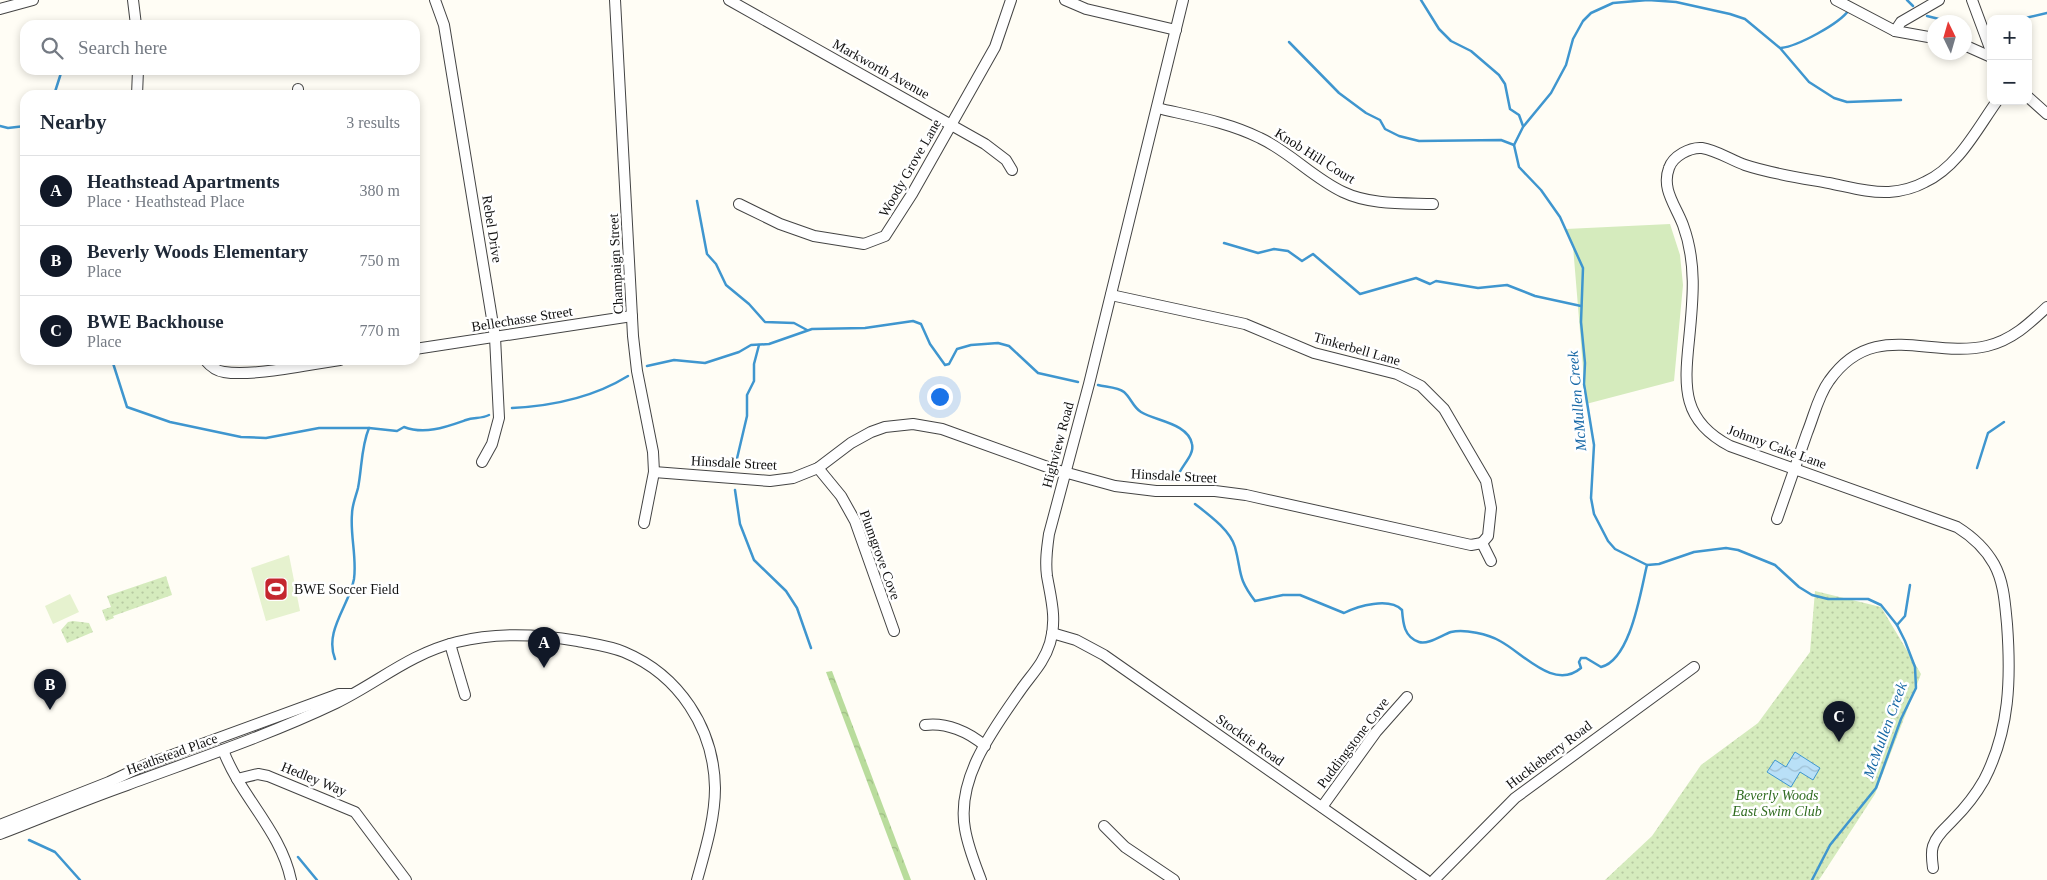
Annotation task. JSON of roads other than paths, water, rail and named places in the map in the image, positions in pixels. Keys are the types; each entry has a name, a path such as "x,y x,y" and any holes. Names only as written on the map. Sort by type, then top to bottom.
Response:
{"street":[{"path":"0,9 33,0"},
{"path":"133,0 135,20"},
{"name":"Rebel Drive","path":"435,0 444,25 495,337 499,418 492,444 482,462"},
{"name":"Champaign Street","path":"615,0 632,316 637,371 651,444 654,472 644,524"},
{"name":"Markworth Avenue","path":"729,0 1000,154 1012,170"},
{"name":"Woody Grove Lane","path":"739,204 780,224 814,236 864,244 885,236 995,47 1011,0"},
{"path":"1065,0 1086,9 1176,30"},
{"name":"Highview Road","path":"981,880 968,844 963,817 966,786 985,746 1021,690 1036,671 1047,650 1052,633 1054,612 1046,550 1183,0"},
{"path":"1836,0 1895,31 1927,37"},
{"path":"1895,31 1901,22 1939,0"},
{"path":"1972,0 1987,39"},
{"path":"1972,49 1987,55"},
{"path":"137,90 138,75"},
{"path":"2032,101 2047,114"},
{"name":"Johnny Cake Lane","path":"1932,868 1932,848 1937,838 1966,806 1984,781 1993,762 2005,720 2010,684 2010,659 2002,586 1998,571 1986,552 1970,535 1957,527 1718,440 1699,423 1688,401 1685,376 1694,274 1689,244 1667,186 1666,177 1672,162 1688,151 1701,148 1769,172 1876,191 1906,190 1926,182 1952,163 1994,105"},
{"name":"Knob Hill Court","path":"1157,108 1214,122 1259,137 1289,154 1325,182 1352,196 1383,202 1433,204"},
{"name":"Tinkerbell Lane","path":"1111,295 1245,324 1314,353 1398,374 1421,386 1444,409 1486,481 1491,508 1488,536 1482,543"},
{"path":"1777,519 1826,386 1838,369 1855,356 1874,347 1889,344 1957,348 1987,346 2014,336 2047,307"},
{"name":"Bellechasse Street","path":"420,348 632,316"},
{"path":"209,365 212,368 227,373 306,365"},
{"name":"Hinsdale Street","path":"654,472 778,481 793,478 818,468 851,443 871,432 885,427 913,424 942,429 1065,473 1115,486 1138,490 1215,491 1246,495 1471,545 1482,543"},
{"name":"Plumgrove Cove","path":"818,468 840,496 855,522 894,631"},
{"path":"1482,543 1491,561"},
{"name":"Stocktie Road","path":"1052,633 1076,640 1104,655 1426,880"},
{"name":"Heathstead Place","path":"0,834 223,750 338,702 410,659 450,644 503,635 546,637 613,648 640,660 674,686 693,709 701,725 713,769 714,801 697,880"},
{"path":"450,644 465,695"},
{"name":"Huckleberry Road","path":"1434,880 1514,798 1694,667"},
{"name":"Heathstead Place","path":"0,825 109,782 145,765 339,694 351,694"},
{"name":"Puddingstone Cove","path":"1322,807 1376,732 1407,697"},
{"path":"925,724 941,724 958,730 985,746"},
{"path":"223,750 231,771 282,851 291,880"},
{"name":"Hedley Way","path":"237,780 258,774 268,776 355,812 406,880"},
{"path":"1104,826 1125,847 1174,880"}],"water":[{"path":"1795,752 1820,768 1813,780 1800,772 1791,787 1767,772 1775,760 1786,767"}],"waterway":[{"path":"1421,0 1439,29 1451,41 1471,51 1499,75 1505,84 1510,109 1519,115 1523,126"},
{"name":"McMullen Creek","path":"1812,880 1830,845 1876,788 1901,719 1916,688 1915,667 1905,641 1897,625 1881,605 1868,599 1828,599 1812,595 1799,587 1775,565 1738,550 1726,548 1694,552 1659,564 1647,565 1615,549 1608,541 1594,514 1591,498 1594,445 1584,384 1585,363 1581,322 1583,268 1560,217 1541,190 1519,167 1514,145 1523,127 1551,93 1566,65 1573,39 1583,21 1591,13 1613,3 1648,0 1676,2 1745,19 1780,48 1809,82 1834,98 1847,102 1901,100"},
{"path":"1907,0 1913,6"},
{"name":"McMullen Creek","path":"1781,48 1818,34 1837,22 1849,10"},
{"path":"2032,16 2047,13"},
{"path":"1289,42 1339,93 1366,113 1380,120 1385,129 1399,136 1419,141 1501,140 1514,145"},
{"path":"56,90 60,75"},
{"path":"0,126 8,128 20,127"},
{"path":"697,201 707,254 716,264 726,285 749,304 765,322 794,323 807,330"},
{"path":"1224,243 1258,253 1274,249 1288,251 1302,261 1313,254 1360,294 1416,278 1430,284 1436,281 1478,288 1507,285 1535,296 1581,306"},
{"path":"647,366 674,360 705,363 739,352 751,345 769,344 812,329 865,328 913,321 921,324 930,344 945,365 949,364 957,349 971,345 998,343 1009,346 1038,373 1078,382"},
{"path":"735,467 747,416 747,395 754,381 754,364 759,345"},
{"path":"114,365 127,407 170,422 241,437 266,438 319,428 369,428 397,431 404,427 428,430 489,415"},
{"path":"512,408 557,403 587,395 628,376"},
{"path":"1098,385 1121,390 1141,412 1170,423 1184,431 1189,437 1192,448 1177,478"},
{"path":"1977,468 1988,433 2004,422"},
{"path":"335,659 332,649 335,629 354,579 352,511 358,488 364,443 369,428"},
{"path":"735,490 740,524 754,560 786,591 797,608 811,648"},
{"path":"1195,504 1229,535 1235,547 1245,586 1255,601 1283,595 1300,595 1344,613 1373,604 1389,604 1402,610 1407,633 1414,640 1423,643 1457,631 1483,634 1500,641 1539,668 1560,675 1571,674 1581,668 1579,662 1581,658 1586,658 1601,667 1611,662 1620,651 1633,622 1647,565"},
{"path":"1897,625 1905,616 1910,585"},
{"path":"29,840 55,852 80,880"},
{"path":"298,857 317,880"}],"place":[{"name":"BWE Soccer Field","path":"276,589"},
{"name":"Heathstead Apartments","path":"544,668"},
{"name":"Beverly Woods Elementary","path":"50,710"},
{"name":"BWE Backhouse","path":"1839,742"}],"park label":[{"name":"Beverly Woods East Swim Club","path":"1777,804"}]}
